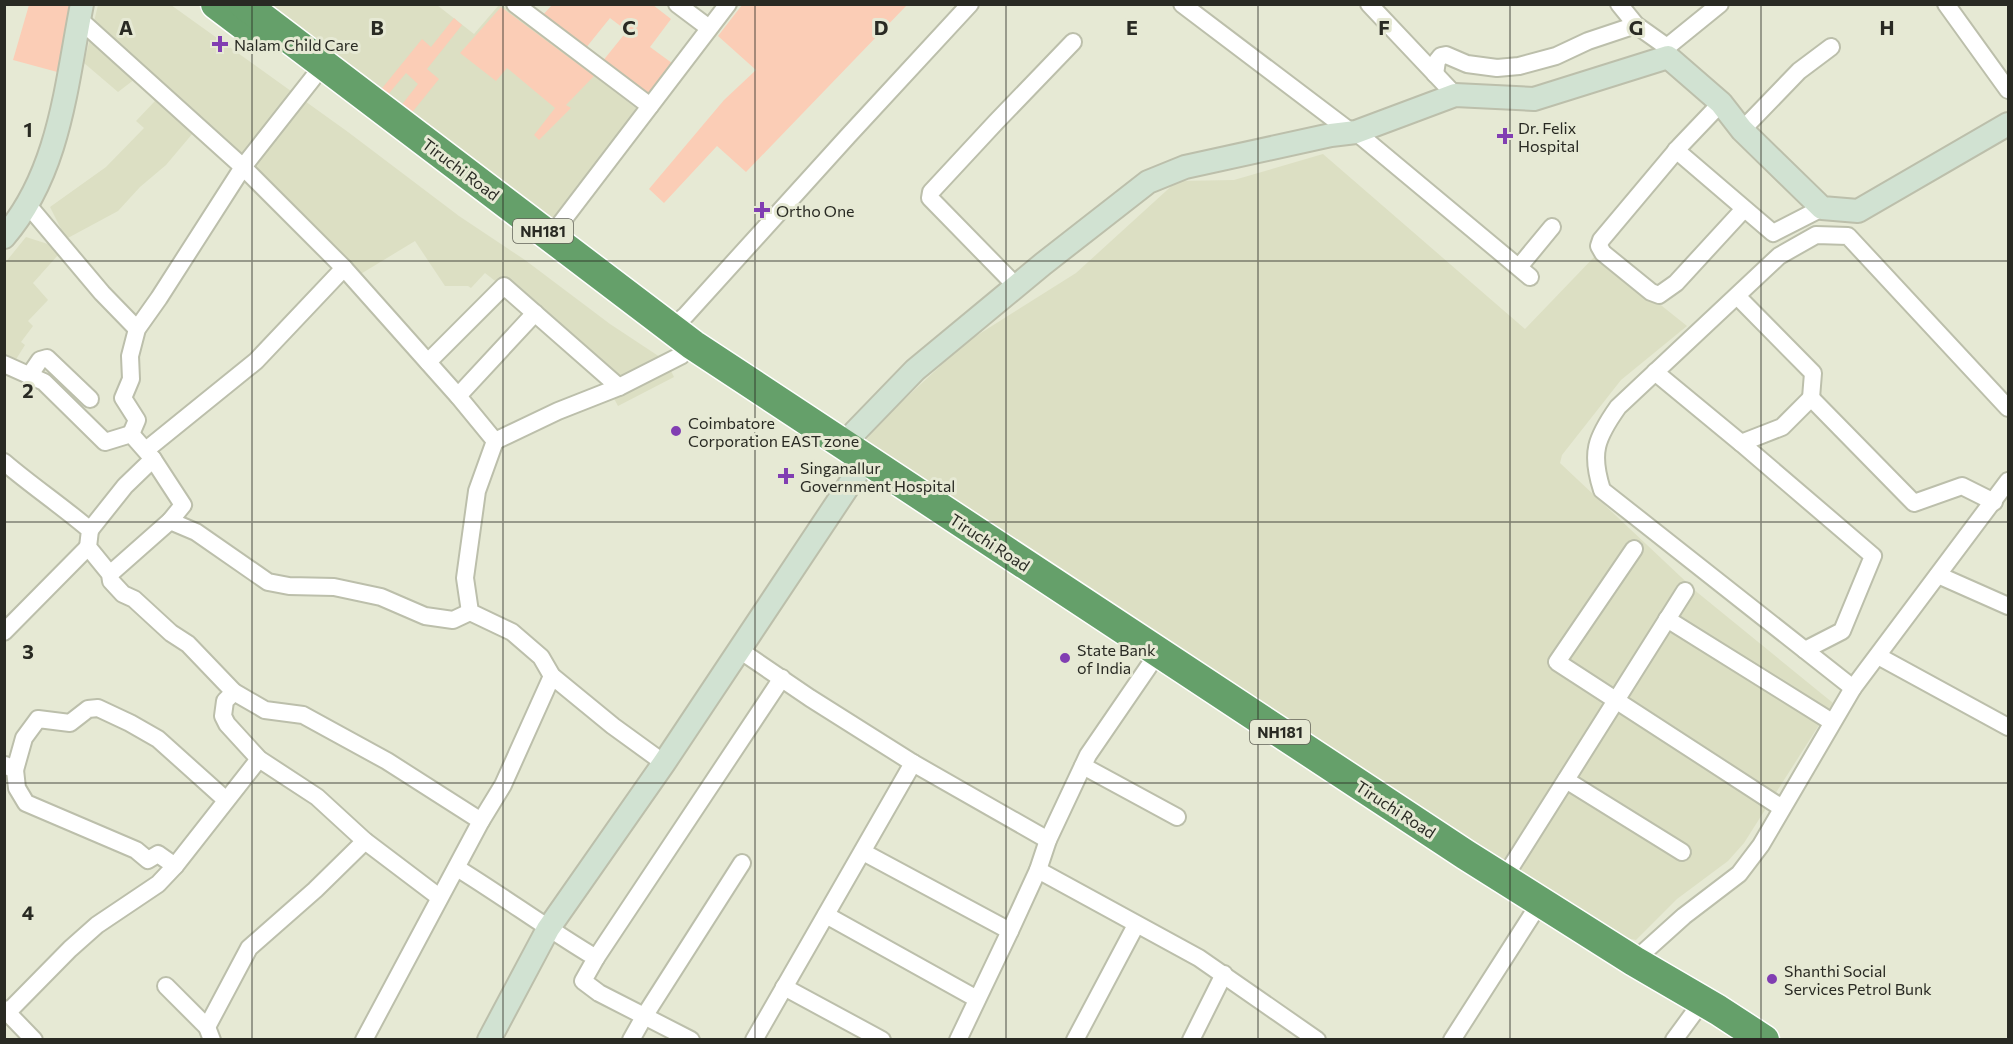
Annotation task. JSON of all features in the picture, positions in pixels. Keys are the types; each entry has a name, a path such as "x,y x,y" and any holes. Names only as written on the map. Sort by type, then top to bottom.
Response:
{"highway":[{"name":"Tiruchi Road","path":"216,4 313,78 551,236 693,345 852,460 1149,666 1532,915 1736,1040"},
{"name":"Tiruchi Road","path":"244,4 640,326 682,355 852,460 1634,961 1764,1040"}],"street":[{"path":"515,4 650,106"},
{"path":"677,4 709,28"},
{"path":"551,236 728,4"},
{"path":"671,328 686,315 970,4"},
{"path":"1182,4 1354,132 1524,272 1552,227"},
{"path":"1369,4 1455,95"},
{"path":"1619,4 1636,25 1667,47 1720,4"},
{"path":"1946,4 2008,90"},
{"path":"81,12 243,167 344,268 495,441"},
{"path":"4,237 40,182 59,129 81,12"},
{"path":"1435,74 1437,61 1441,56 1446,55 1467,64 1487,67 1519,66 1556,56 1588,41 1636,25"},
{"path":"1016,286 930,198 931,192 1073,42"},
{"path":"1742,130 1799,71 1830,47"},
{"path":"489,1040 548,929 664,763 738,649 852,460 855,432 915,369 1148,182 1185,167 1354,132 1455,95 1534,99 1668,57 1721,103 1742,130 1822,208"},
{"path":"131,435 136,420 123,398 131,380 130,356 137,329 243,167 313,78"},
{"path":"1721,103 1676,150 1601,240 1599,246 1603,253 1651,292 1659,295 1676,283 1744,208"},
{"path":"1676,150 1773,233 1822,208 1858,211 2008,124"},
{"path":"27,204 102,293 137,329"},
{"path":"1853,688 1602,490 1595,457 1603,428 1618,407 1779,256 1816,235 1848,236 2008,408"},
{"path":"4,632 88,547 90,530 149,454 256,361 344,268"},
{"path":"428,362 504,286 619,387"},
{"path":"1737,296 1813,373 1811,398 1782,427 1741,443"},
{"path":"458,396 535,313"},
{"path":"470,612 465,578 477,491 495,441 558,411 619,387 682,355"},
{"path":"29,376 40,360 45,357 90,399"},
{"path":"4,364 44,382 105,442 131,435"},
{"path":"1655,372 1873,556 1842,632 1805,650"},
{"path":"1811,398 1914,503 1962,486 1994,502"},
{"path":"110,574 170,521 183,505 149,454 131,435"},
{"path":"4,462 40,491 59,502 90,530"},
{"path":"1634,961 1684,916 1739,874 1761,845 1853,688 2008,481"},
{"path":"170,521 196,532 268,582 290,586 334,587 381,597 425,616 453,620 470,612"},
{"path":"88,547 110,574 111,581 123,594 134,600 171,633 188,644 234,692 265,710 303,715 387,761 481,821"},
{"path":"1634,549 1557,662 1782,808"},
{"path":"1938,575 2008,606"},
{"path":"1504,878 1685,591"},
{"path":"470,612 512,632 541,657 552,676 613,726 664,763"},
{"path":"1667,619 1832,722"},
{"path":"738,649 913,763 1048,840"},
{"path":"1878,656 2008,727"},
{"path":"958,1040 1038,870 1048,840 1088,754 1149,666"},
{"path":"364,1040 481,821 503,786 552,676"},
{"path":"691,1040 600,993 583,981 782,678"},
{"path":"234,692 225,701 223,716 227,724 259,759 317,797 365,841 440,897"},
{"path":"174,866 158,854 148,860 136,850 26,803 17,788 10,767 24,738 38,719 70,723 88,709 98,708 158,739 226,800"},
{"path":"34,1040 6,1010 97,925 158,884 259,759"},
{"path":"754,1040 913,763"},
{"path":"1083,766 1177,817"},
{"path":"1566,780 1682,852"},
{"path":"166,986 209,1033 249,948 258,937 315,890 365,841"},
{"path":"863,852 1010,931"},
{"path":"631,1040 742,863"},
{"path":"457,868 596,958"},
{"path":"1038,870 1199,958 1316,1039"},
{"path":"826,915 977,999"},
{"path":"1452,1040 1532,915"},
{"path":"1075,1040 1136,925"},
{"path":"1191,1040 1224,974"},
{"path":"783,987 882,1040"},
{"path":"1674,1040 1693,1014"}],"shaded area":[{"path":"29,5 71,5 69,14 72,16 61,73 13,60"},
{"path":"98,5 171,5 348,132 459,216 525,260 610,324 666,361 674,377 618,406 605,382 504,288 485,273 471,288 445,286 415,241 359,275 193,133 166,165 140,187 118,211 66,239 50,207 106,167 144,128 136,121 155,101 135,79 118,92 84,63"},
{"path":"265,5 437,5 474,34 499,5 502,5 641,112 554,225"},
{"path":"552,5 653,5 671,19 650,47 676,66 649,99 602,62 627,31 610,18 585,49 542,16"},
{"path":"742,5 907,5 746,172 717,146 664,203 649,189 724,100 756,70 718,36"},
{"path":"501,7 594,76 566,105 571,108 539,140 534,135 555,108 507,68 496,81 460,53"},
{"path":"454,18 462,25 427,69 439,79 410,115 400,107 418,84 406,73 386,97 379,92 422,39 431,47"},
{"path":"1323,154 1525,329 1597,254 1687,326 1621,380 1562,455 1560,463 1698,593 1833,703 1744,843 1728,861 1677,899 1636,940 1621,937 1515,872 1223,676 868,446 867,439 878,424 965,343 1076,273 1177,181 1234,180"},
{"path":"26,237 54,246 62,258 58,255 33,283 48,300 28,321 33,326 21,342 25,345 13,364 5,359 5,263"}],"place":[{"name":"Nalam Child Care","path":"220,44"},
{"name":"Dr. Felix Hospital","path":"1505,136"},
{"name":"Ortho One","path":"762,210"},
{"name":"Coimbatore Corporation EAST zone","path":"676,431"},
{"name":"Singanallur Government Hospital","path":"786,476"},
{"name":"State Bank of India","path":"1065,658"},
{"name":"Shanthi Social Services Petrol Bunk","path":"1772,979"}]}
